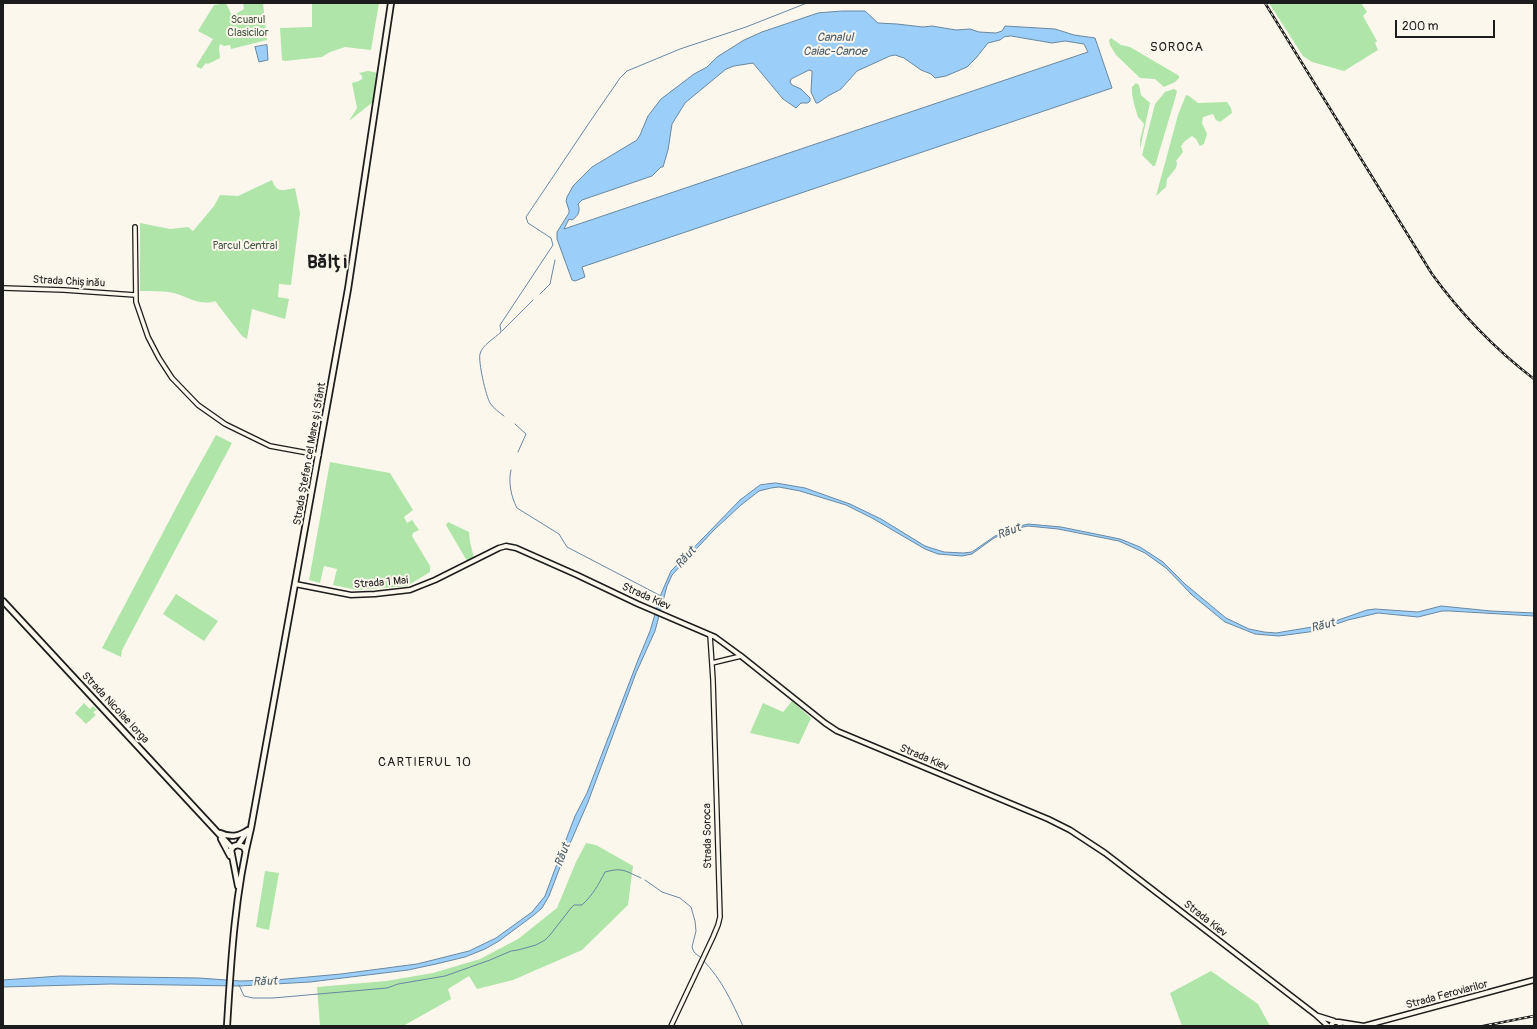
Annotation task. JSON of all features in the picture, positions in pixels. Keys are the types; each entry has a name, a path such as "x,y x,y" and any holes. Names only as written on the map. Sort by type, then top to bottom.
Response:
{"main road":[{"name":"Strada Ștefan cel Mare și Sfânt","path":"227,1026 231,967 245,853 319,455 348,289 391,3"},
{"name":"Strada 1 Mai","path":"295,584 351,595 410,590 435,580 497,549 509,546"},
{"name":"Strada Kiev","path":"509,546 577,575 654,612 710,634 720,640 814,714 837,730 1070,830 1105,854 1316,1015 1328,1026"},
{"name":"Strada Nicolae Iorga","path":"3,601 213,828 235,846"},
{"path":"219,834 235,836 250,829"},
{"path":"239,894 231,853 235,846 250,829"},
{"path":"219,834 230,856 237,879"},
{"path":"233,857 240,859 245,853 244,847 235,846"},
{"name":"Strada Feroviarilor","path":"1364,1026 1534,980"},
{"name":"Strada Kiev","path":"1316,1015 1338,1023 1364,1026"},
{"path":"1331,1026 1338,1023"}],"street":[{"path":"135,227 135,294 137,309 148,337 172,378 198,405 225,424 271,446 319,455"},
{"name":"Strada Chișinău","path":"3,288 135,294"},
{"name":"Strada Soroca","path":"671,1026 702,963 720,917 710,634"},
{"path":"712,663 741,656"}],"green space":[{"name":"Scuarul Clasicilor","path":"226,3 232,16 244,9 243,3 263,3 267,40 231,49 230,45 224,46 220,44 220,58 208,64 206,63 201,69 196,66 213,39 198,31 214,5"},
{"path":"312,3 379,3 371,50 345,47 330,52 322,57 285,61 282,60 280,28 312,27"},
{"path":"1269,3 1361,3 1367,12 1363,16 1377,41 1375,43 1378,50 1344,71 1312,62 1303,56"},
{"path":"1111,38 1121,45 1130,47 1176,74 1179,78 1175,82 1164,87 1155,79 1140,78 1116,55 1110,45 1109,40"},
{"path":"368,71 378,73 373,102 349,121 357,108 352,83 362,79 362,76 359,73"},
{"path":"1136,83 1139,85 1141,95 1150,103 1140,149 1140,140 1144,124 1138,117 1132,94 1132,87"},
{"path":"1174,89 1177,91 1175,99 1155,166 1153,166 1142,155 1155,104 1165,92"},
{"path":"1186,95 1198,103 1227,102 1232,113 1220,122 1216,120 1213,114 1203,117 1202,123 1207,134 1204,144 1200,146 1196,139 1192,136 1185,141 1181,146 1183,152 1176,161 1176,168 1167,179 1166,187 1156,196 1178,115"},
{"name":"Parcul Central","path":"272,180 278,189 284,190 295,188 300,213 291,285 279,284 278,297 289,299 285,319 252,309 247,339 242,336 215,301 197,301 169,292 140,291 140,223 170,229 188,227 193,231 214,206 220,195 238,196"},
{"path":"321,256 335,258 333,270 319,268"},
{"path":"216,435 232,443 122,650 121,657 102,648 187,487"},
{"path":"330,462 390,473 413,510 404,517 407,523 412,520 419,530 413,533 412,536 430,566 430,572 407,586 357,590 333,585 337,569 324,566 320,583 309,580"},
{"path":"448,522 469,532 474,558 467,561 446,525"},
{"path":"176,594 218,621 204,641 163,614"},
{"path":"792,701 811,718 799,744 750,733 763,703 783,712"},
{"path":"84,703 90,709 93,706 97,710 93,712 96,715 86,724 75,713"},
{"path":"586,843 596,845 633,866 628,905 582,950 513,980 477,989 469,976 448,989 451,999 403,1026 320,1026 317,987 386,981 433,973 480,959 518,939 557,908 576,862"},
{"path":"265,871 279,873 269,930 256,927"},
{"path":"1211,971 1258,1004 1270,1026 1182,1026 1170,993"}],"water":[{"name":"Canalul Caiac-Canoe","path":"865,11 878,23 923,27 932,26 956,30 970,29 979,32 996,33 1002,31 1005,26 1055,29 1074,35 1095,38 1112,88 582,267 585,277 575,281 572,280 557,239 557,232 569,213 566,201 573,186 592,167 637,140 648,116 661,99 694,74 707,67 717,57 744,40 762,32 818,13","holes":["1011,36 1052,43 1065,41 1084,44 1088,52 564,229 569,219 572,220 576,217 579,211 578,204 582,200 652,176 661,167 663,167 668,150 672,124 685,103 726,69 753,63 783,99 796,108 801,103 808,103 810,98 801,89 792,85 790,82 791,79 809,70 812,71 811,92 816,103 818,103 841,89 857,71 890,56 895,55 904,58 935,78 946,76 967,67 988,43 1000,40 1004,37"]},
{"path":"267,45 268,60 259,62 255,47"},
{"name":"Răut","path":"776,483 805,488 850,504 881,519 925,546 944,552 972,552 995,536 1016,527 1028,524 1061,527 1120,539 1140,547 1163,562 1185,584 1226,618 1249,629 1264,632 1276,633 1324,625 1367,610 1375,609 1418,612 1441,606 1491,611 1534,613 1534,616 1450,611 1442,611 1418,617 1378,613 1348,620 1316,631 1279,636 1255,634 1225,622 1192,595 1166,568 1145,553 1119,541 1058,529 1028,526 1014,529 994,538 972,554 962,556 938,554 925,549 872,518 846,505 800,491 779,487 771,488 759,491 741,505 714,530 672,575 667,586 655,631 636,673 588,802 549,896 542,908 499,941 485,949 465,957 436,964 408,970 310,982 239,986 110,984 3,987 3,980 60,976 199,978 240,981 275,980 341,974 417,964 469,951 496,938 532,912 545,896 575,816 587,793 650,631 661,594 671,571 740,500 760,485"}],"waterway":[{"path":"504,416 493,407 488,399 481,371 480,354 486,345 501,332 500,325 553,245 551,238 528,223 526,217 620,78 627,71 680,49 746,27 807,3"},
{"path":"540,294 550,284 555,260"},
{"path":"502,331 533,300"},
{"path":"515,424 526,434 518,452"},
{"path":"511,470 511,489 517,508 559,534 567,547 661,596"},
{"path":"239,985 244,996 253,998 273,998 387,988 398,984 445,976 511,951 536,945 545,940 574,905 582,905 589,898 605,872 620,870 641,878"},
{"path":"645,880 662,892 680,898 691,907 696,931 692,947 694,952 701,958"},
{"path":"703,960 721,983 743,1026"}],"railway":[{"path":"1265,3 1432,274 1443,289 1479,330 1506,356 1534,379"},
{"path":"1483,1026 1534,1016"}],"district":[{"name":"SOROCA","path":"1177,48"},
{"name":"Bălți","path":"327,263"},
{"name":"CARTIERUL 10","path":"425,763"}]}
